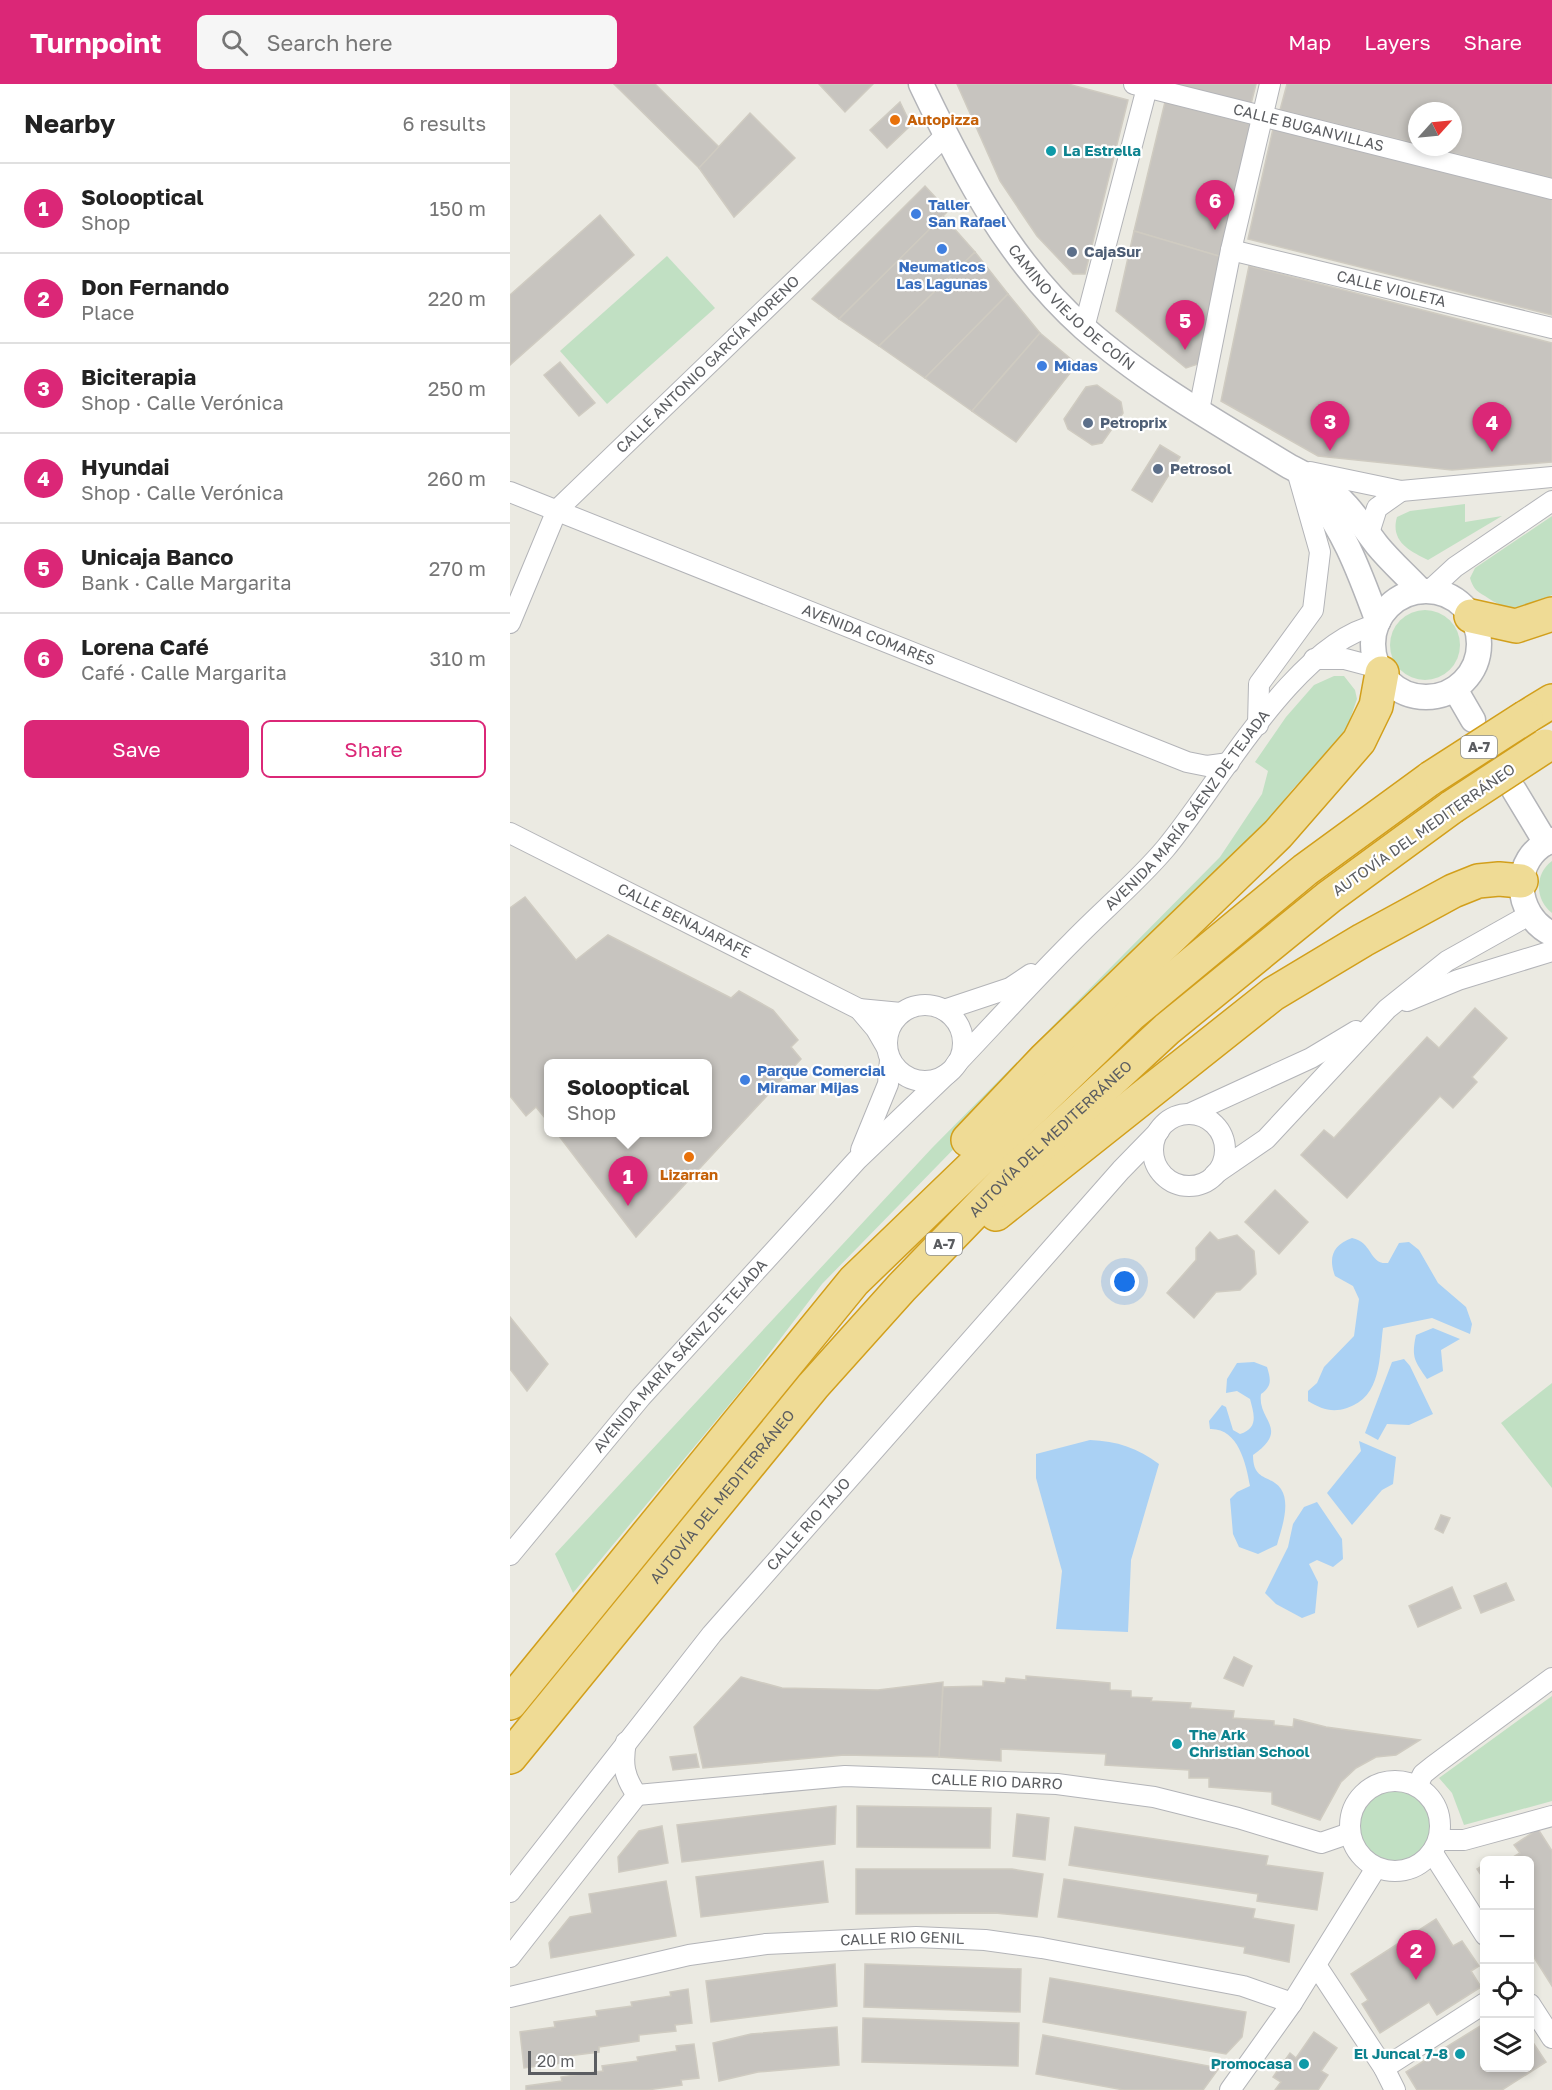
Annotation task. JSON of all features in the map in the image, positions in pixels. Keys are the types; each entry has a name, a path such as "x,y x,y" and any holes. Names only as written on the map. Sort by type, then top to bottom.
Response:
{"highway":[{"path":"1471,616 1516,626 1552,614"},
{"path":"854,1281 916,1194 1045,1059 1278,834 1359,741 1376,706 1380,671"},
{"name":"A-7","path":"510,1703 854,1281 1130,1015 1305,870 1431,778 1539,709"},
{"name":"AUTOVÍA DEL MEDITERRÁNEO","path":"510,1757 813,1386 902,1287 1019,1166 1167,1029 1329,897 1452,807 1549,744"},
{"path":"902,1287 1273,994 1363,940 1453,891 1478,881 1499,879 1521,881"}],"street":[{"name":"CAMINO VIEJO DE COÍN","path":"921,84 971,186 1003,237 1054,299 1084,328 1146,375 1294,471 1323,485 1346,503 1369,533 1425,591"},
{"path":"1199,410 1231,250 1270,84"},
{"path":"1084,328 1143,85"},
{"name":"CALLE BUGANVILLAS","path":"1143,85 1552,189"},
{"name":"CALLE ANTONIO GARCÍA MORENO","path":"510,623 557,510 945,135"},
{"name":"CALLE VIOLETA","path":"1231,250 1552,328"},
{"name":"CAMINO VIEJO DE COÍN","path":"1294,471 1333,519 1359,573 1377,624"},
{"path":"1258,725 1259,684 1314,610 1320,552 1294,471 1401,491 1552,477"},
{"path":"1369,533 1377,508 1401,491"},
{"name":"AVENIDA COMARES","path":"510,492 1187,762 1207,766 1229,763"},
{"path":"1425,591 1455,567 1552,501"},
{"path":"1425,591 1445,595 1460,603 1471,616 1477,631 1477,656 1467,678 1455,689 1440,696 1415,696 1393,686 1380,671 1374,654 1377,624 1391,604 1410,593 1425,591"},
{"name":"AVENIDA MARÍA SÁENZ DE TEJADA","path":"510,1555 641,1397 857,1160 952,1069 1056,958 1164,849 1285,689 1314,659 1356,630 1377,624"},
{"path":"1314,659 1345,659 1380,671"},
{"path":"1455,689 1473,720"},
{"path":"1514,790 1549,842 1534,853 1525,866 1521,881 1522,899 1529,915 1538,925 1552,933"},
{"name":"CALLE BENAJARAFE","path":"510,833 859,1009 901,1013"},
{"path":"1121,1170 1164,1176 1184,1185 1195,1185 1215,1174 1266,1139 1381,1015 1447,961 1529,915"},
{"path":"1164,1176 1157,1166 1154,1142 1159,1131 1172,1119 1190,1114 1311,1058 1381,1015 1458,980 1552,951"},
{"name":"AVENIDA MARÍA SÁENZ DE TEJADA","path":"944,1010 1010,988 1056,958"},
{"path":"922,1004 944,1010 960,1027 963,1040 962,1053 952,1069 935,1080 916,1079 898,1070 889,1054 888,1034 892,1022 901,1013 922,1004"},
{"name":"CALLE BENAJARAFE","path":"859,1009 876,1029 889,1054"},
{"name":"AVENIDA MARÍA SÁENZ DE TEJADA","path":"857,1160 888,1084 889,1054"},
{"path":"1190,1114 1207,1119 1220,1132 1224,1154 1215,1174"},
{"name":"CALLE RIO TAJO","path":"510,1892 712,1634 1121,1170 1159,1131"},
{"path":"1417,1786 1423,1774 1433,1766 1552,1678"},
{"path":"510,1957 637,1796 624,1774 626,1741"},
{"name":"CALLE RIO DARRO","path":"637,1796 845,1776 1012,1781 1064,1784 1154,1797 1238,1818 1321,1843 1350,1833"},
{"path":"1403,1781 1417,1786 1429,1796 1437,1809 1441,1824 1435,1846 1421,1863 1407,1870 1391,1872 1376,1868 1359,1853 1350,1833 1350,1819 1354,1805 1363,1793 1374,1785 1403,1781"},
{"path":"1435,1846 1551,1818"},
{"path":"1435,1846 1480,1926"},
{"path":"1230,2090 1292,2003 1376,1868"},
{"name":"CALLE RIO GENIL","path":"510,1996 689,1956 766,1944 916,1937 985,1940 1042,1948 1243,1986 1292,2003"},
{"path":"1316,1965 1384,2068 1395,2090"},
{"path":"1384,2068 1480,2005"},
{"path":"1534,2010 1552,2038"}],"green space":[{"path":"667,256 715,308 607,404 560,351"},
{"path":"1465,504 1465,522 1502,516 1428,560 1408,549 1396,533 1397,517 1410,511"},
{"path":"1552,516 1552,595 1534,604 1511,608 1494,602 1475,589 1470,578 1475,568"},
{"path":"1432,610 1445,616 1454,625 1458,631 1460,645 1458,659 1450,670 1439,678 1418,680 1400,670 1392,659 1390,638 1400,620 1411,612"},
{"path":"1334,676 1344,676 1355,690 1357,699 1346,731 1292,790 1246,849 822,1284 743,1388 573,1593 555,1554 932,1148 1220,857 1262,794 1268,771 1255,762 1286,717 1314,685"},
{"path":"1552,861 1552,913 1542,901 1539,887 1542,873"},
{"path":"1552,1383 1552,1488 1501,1423"},
{"path":"1552,1696 1552,1801 1464,1825 1452,1793 1439,1778"},
{"path":"1395,1791 1408,1794 1420,1801 1427,1813 1430,1826 1427,1839 1420,1851 1408,1858 1395,1861 1382,1858 1370,1851 1363,1839 1360,1826 1363,1813 1370,1801 1382,1794"}],"water":[{"path":"1352,1238 1364,1244 1382,1263 1388,1263 1399,1243 1409,1242 1419,1250 1438,1283 1466,1307 1472,1324 1470,1334 1432,1318 1383,1328 1377,1375 1373,1386 1358,1403 1347,1408 1331,1410 1308,1401 1308,1391 1317,1383 1324,1367 1354,1336 1359,1299 1353,1286 1335,1276 1332,1263 1336,1248"},
{"path":"1433,1328 1460,1339 1441,1350 1443,1371 1427,1379 1415,1359 1414,1349 1416,1335"},
{"path":"1404,1359 1410,1366 1433,1414 1409,1425 1387,1424 1378,1440 1365,1433 1392,1362"},
{"path":"1254,1362 1267,1367 1270,1379 1267,1388 1261,1394 1261,1403 1271,1431 1270,1438 1264,1446 1253,1455 1254,1464 1259,1474 1277,1484 1284,1495 1285,1502 1277,1545 1258,1554 1239,1547 1233,1534 1230,1499 1237,1492 1250,1486 1243,1458 1239,1448 1228,1434 1210,1429 1209,1421 1222,1405 1226,1407 1233,1430 1240,1434 1250,1428 1254,1415 1250,1399 1237,1391 1226,1393 1227,1379 1237,1363"},
{"path":"1090,1440 1127,1446 1159,1464 1131,1560 1128,1632 1056,1629 1062,1571 1036,1478 1036,1454"},
{"path":"1359,1441 1396,1457 1393,1484 1382,1490 1352,1525 1327,1493 1361,1451"},
{"path":"1317,1502 1342,1539 1343,1559 1333,1567 1317,1560 1309,1564 1318,1582 1315,1613 1302,1618 1276,1604 1265,1593 1288,1547 1293,1524 1304,1507"}],"building":[{"path":"614,84 655,84 719,147 699,168"},
{"path":"819,84 873,84 845,112"},
{"name":"La Estrella","path":"957,84 1068,84 1128,100 1085,274 1073,274 1037,236 1000,181"},
{"path":"1171,84 1256,84 1251,104"},
{"path":"1287,84 1552,84 1552,178 1462,156 1462,102 1408,102 1408,142 1280,110"},
{"name":"Autopizza","path":"900,102 911,125 887,148 870,130"},
{"path":"1165,102 1251,124 1222,257 1134,231"},
{"path":"750,113 795,158 734,217 699,168"},
{"path":"1273,129 1552,197 1552,315 1248,239"},
{"path":"925,186 948,211 943,216 839,319 812,299"},
{"path":"600,215 634,255 510,365 510,295"},
{"path":"943,216 975,252 879,346 839,319"},
{"path":"1134,231 1222,257 1198,364 1186,368 1116,311"},
{"path":"975,252 1008,294 925,378 879,346"},
{"path":"1249,266 1552,343 1552,462 1452,470 1318,456 1221,401"},
{"path":"1008,294 1040,333 972,411 925,378"},
{"path":"1040,333 1077,364 1016,442 972,411"},
{"path":"560,362 595,403 579,416 544,375"},
{"path":"1097,385 1121,402 1123,413 1102,443 1092,445 1068,429 1064,419 1086,387"},
{"path":"1160,445 1180,457 1152,502 1132,490"},
{"name":"Parque Comercial Miramar Mijas","path":"525,897 576,960 608,935 731,998 739,991 773,1010 798,1040 791,1047 801,1059 636,1237 560,1137 712,1137 712,1059 544,1059 544,1117 536,1107 526,1116 510,1096 510,908"},
{"path":"1475,1008 1507,1038 1472,1077 1477,1082 1453,1108 1440,1096 1347,1198 1301,1155 1324,1130 1334,1138 1427,1037 1439,1048"},
{"path":"1275,1190 1308,1222 1279,1254 1245,1222"},
{"path":"1210,1232 1218,1240 1237,1235 1254,1251 1256,1274 1240,1290 1216,1292 1194,1318 1167,1293 1196,1260 1196,1248"},
{"path":"510,1317 548,1364 527,1391 510,1369"},
{"path":"1441,1515 1450,1518 1443,1533 1435,1529"},
{"path":"1506,1583 1514,1600 1481,1613 1474,1596"},
{"path":"1452,1587 1461,1608 1418,1627 1409,1606"},
{"path":"1234,1657 1252,1666 1243,1686 1224,1678"},
{"name":"The Ark Christian School","path":"1026,1676 1110,1683 1110,1690 1131,1691 1131,1697 1152,1698 1151,1701 1191,1703 1190,1708 1234,1711 1233,1718 1274,1721 1274,1725 1293,1727 1294,1719 1326,1727 1420,1740 1396,1755 1376,1757 1356,1768 1341,1782 1320,1820 1272,1804 1272,1792 1209,1787 1209,1778 1189,1778 1189,1770 1105,1765 1106,1754 1001,1749 1001,1761 939,1757 943,1687 983,1686 983,1681 1005,1683 1006,1678 1026,1680"},
{"path":"741,1677 782,1688 878,1690 943,1682 939,1757 844,1755 703,1768 694,1727"},
{"path":"696,1754 699,1767 673,1770 670,1757"},
{"path":"836,1806 835,1844 682,1862 677,1825"},
{"path":"857,1806 991,1808 990,1848 857,1847"},
{"path":"1017,1814 1049,1818 1045,1860 1013,1856"},
{"path":"662,1826 668,1863 619,1872 618,1857 639,1831"},
{"path":"1075,1827 1268,1856 1266,1865 1323,1873 1317,1910 1257,1901 1258,1894 1069,1865"},
{"path":"1538,1829 1552,1851 1552,1986 1534,1957 1534,1856 1515,1856 1520,1853 1514,1845"},
{"path":"823,1861 828,1902 701,1917 696,1877"},
{"path":"856,1869 1012,1869 1043,1874 1037,1917 995,1913 856,1914"},
{"path":"1064,1879 1255,1909 1253,1918 1294,1925 1289,1962 1244,1953 1245,1947 1058,1917"},
{"path":"666,1881 676,1936 551,1958 549,1943 570,1917 592,1913 589,1894"},
{"path":"1436,1919 1453,1946 1462,1941 1479,1966 1471,1971 1480,1988 1437,2015 1429,2002 1380,2033 1362,2004 1368,2000 1351,1974"},
{"path":"835,1964 837,2006 711,2022 706,1981"},
{"path":"865,1964 1021,1969 1020,2012 864,2007"},
{"path":"1050,1978 1246,2012 1242,2037 1226,2054 1043,2022"},
{"path":"688,1989 692,2023 675,2025 676,2031 639,2035 639,2041 599,2047 599,2052 560,2057 561,2063 524,2068 520,2032 555,2027 554,2022 597,2016 596,2011 632,2006 631,2002 671,1996 670,1992"},
{"path":"863,2018 1019,2023 1018,2066 862,2062"},
{"name":"El Juncal 7-8","path":"1480,2026 1480,2072 1530,2072 1502,2090 1417,2090 1406,2072"},
{"path":"837,2027 839,2065 758,2072 719,2081 713,2043 751,2034"},
{"name":"Promocasa","path":"1314,2032 1337,2048 1321,2071 1328,2075 1318,2090 1275,2090 1281,2082 1273,2077 1290,2053 1296,2058"},
{"path":"1043,2035 1219,2068 1203,2090 1124,2090 1036,2074"},
{"path":"694,2044 699,2078 681,2080 682,2085 647,2090 526,2090 526,2086 562,2081 561,2077 603,2071 602,2066 638,2061 637,2057 677,2051 676,2046"},
{"name":"El Juncal 7-8","path":"1534,2044 1546,2062 1534,2070"}],"place":[{"name":"Autopizza","path":"895,120"},
{"name":"La Estrella","path":"1051,151"},
{"name":"Taller San Rafael","path":"916,214"},
{"name":"Lorena Café","path":"1215,230"},
{"name":"Neumaticos Las Lagunas","path":"942,249"},
{"name":"CajaSur","path":"1072,252"},
{"name":"Unicaja Banco","path":"1185,350"},
{"name":"Midas","path":"1042,366"},
{"name":"Petroprix","path":"1088,423"},
{"name":"Biciterapia","path":"1330,451"},
{"name":"Hyundai","path":"1492,452"},
{"name":"Petrosol","path":"1158,469"},
{"name":"Parque Comercial Miramar Mijas","path":"745,1080"},
{"name":"Lizarran","path":"689,1157"},
{"name":"Solooptical","path":"628,1206"},
{"name":"The Ark Christian School","path":"1177,1744"},
{"name":"Don Fernando","path":"1416,1980"},
{"name":"El Juncal 7-8","path":"1460,2054"},
{"name":"Promocasa","path":"1304,2064"}]}
